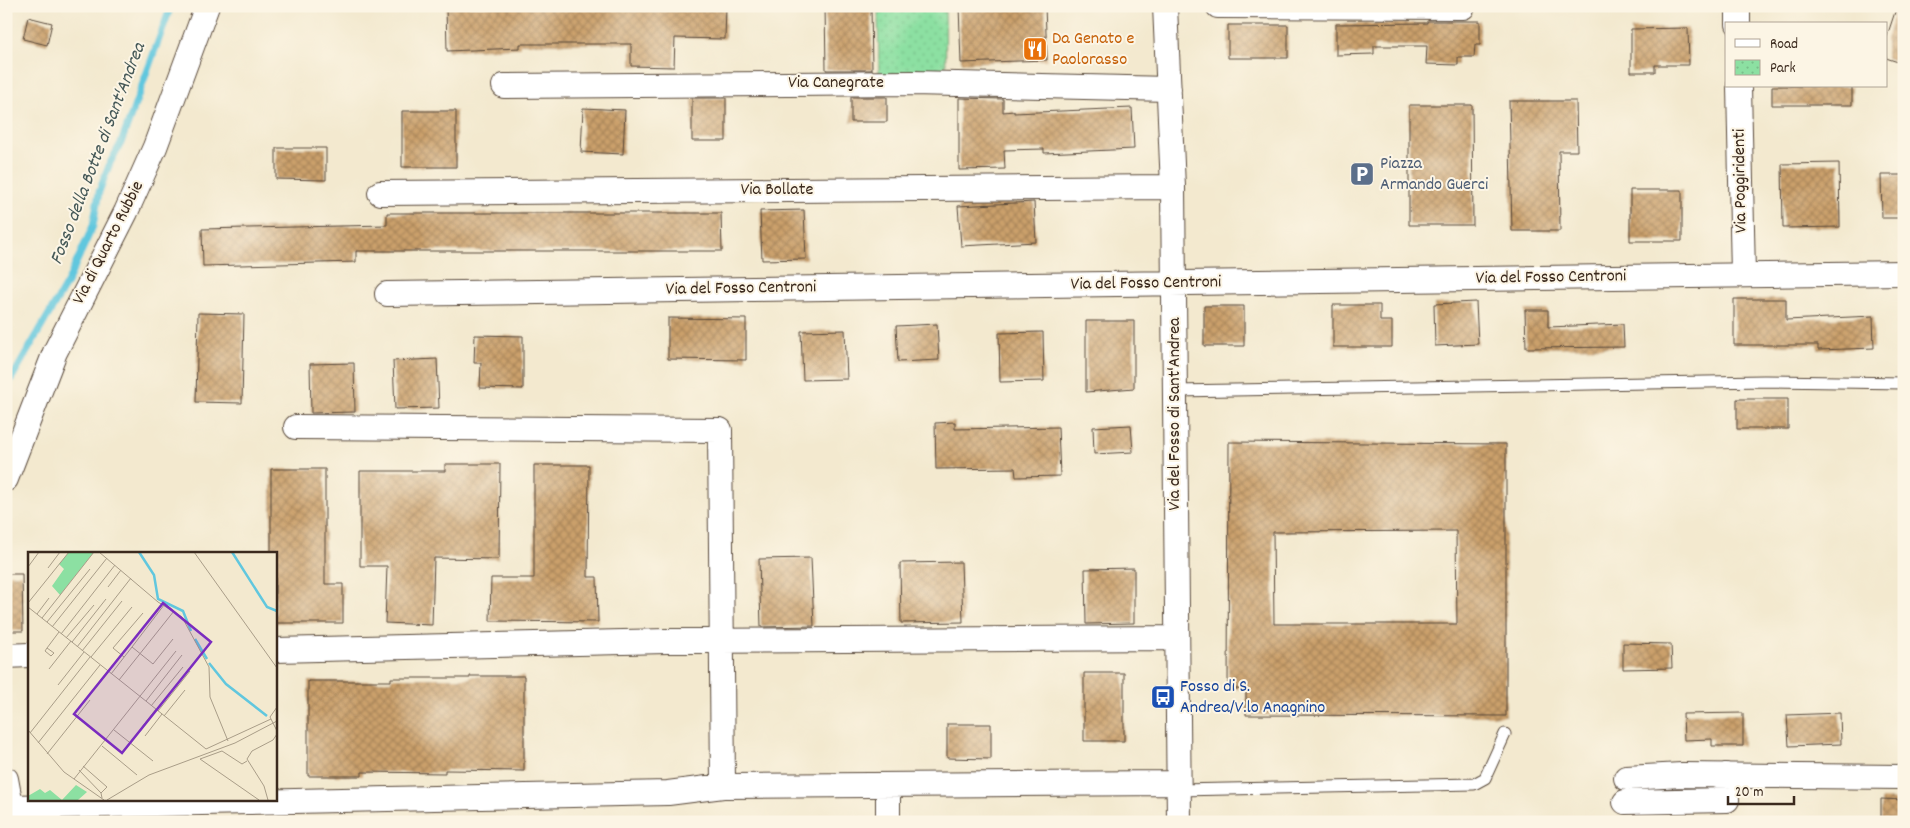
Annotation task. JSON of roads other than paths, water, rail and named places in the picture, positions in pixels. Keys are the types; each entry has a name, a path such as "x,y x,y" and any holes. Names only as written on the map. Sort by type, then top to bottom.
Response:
{"street":[{"name":"Via di Quarto Rubbie","path":"6,479 55,352 120,226 152,156 207,6"},
{"name":"Via del Fosso di Sant'Andrea","path":"1165,6 1175,283 1179,822"},
{"path":"1218,6 1463,7"},
{"path":"1738,6 1738,22"},
{"name":"Via Canegrate","path":"504,86 912,83 1168,89"},
{"name":"Via Poggiridenti","path":"1739,88 1743,275"},
{"name":"Via Bollate","path":"380,193 1173,187"},
{"name":"Via del Fosso Centroni","path":"387,294 1904,273"},
{"path":"296,427 720,430 723,786"},
{"path":"276,650 723,641 1177,638"},
{"path":"6,656 28,655"},
{"path":"1626,778 1726,776 1904,777"},
{"path":"1625,802 1727,800 1726,776"},
{"path":"6,779 12,814 668,793 723,786 1178,787"},
{"path":"888,785 888,822"}],"lane":[{"path":"1175,391 1764,381 1904,384"},
{"path":"1178,787 1474,784 1485,778 1505,734"}],"waterway":[{"name":"Fosso della Botte di Sant'Andrea","path":"6,388 67,283 93,226 99,192 110,163 121,143 171,6"}],"place":[{"name":"Da Genato e Paolorasso","path":"1035,49"},
{"name":"Piazza Armando Guerci","path":"1362,174"},
{"name":"Fosso di S. Andrea/V.lo Anagnino","path":"1163,697"}]}
